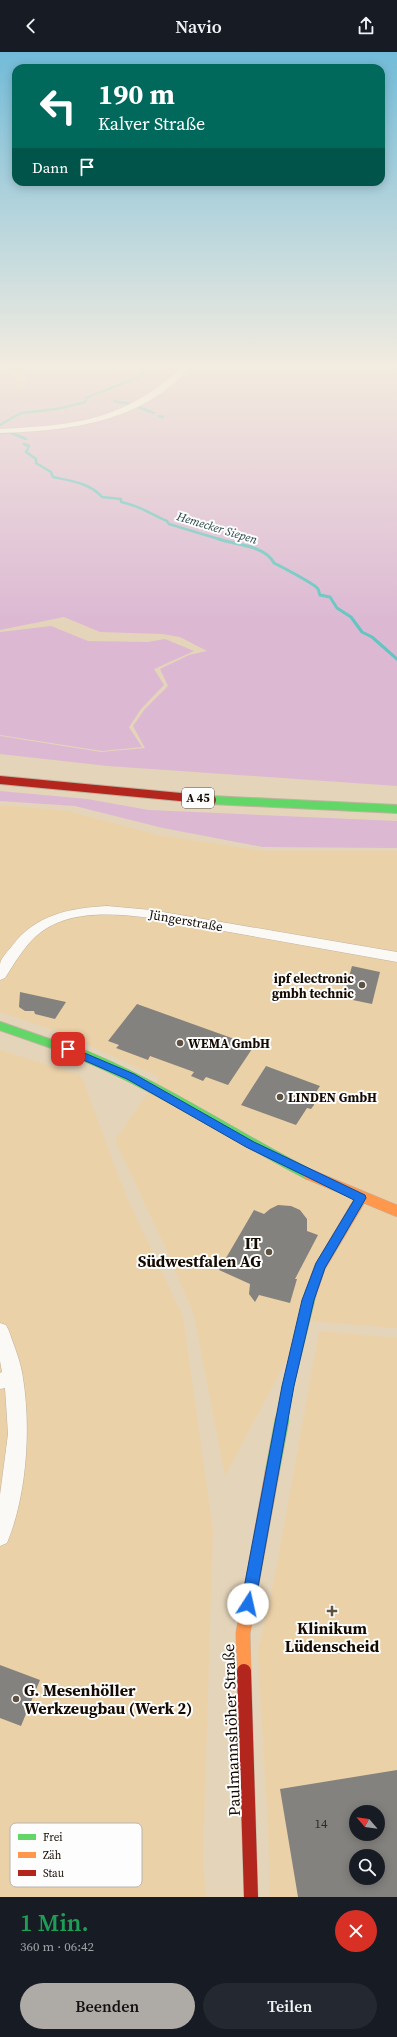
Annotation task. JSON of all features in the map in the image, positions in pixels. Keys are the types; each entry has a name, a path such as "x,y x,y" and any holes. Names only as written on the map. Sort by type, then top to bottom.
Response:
{"main road":[{"name":"A 45","path":"0,780 78,789 227,800 397,809"},
{"path":"0,1026 34,1036 130,1076 250,1144 361,1198 397,1211"},
{"name":"Paulmannshöher Straße","path":"251,1897 243,1633 288,1386 308,1300 320,1267 361,1198"}],"street":[{"name":"Jüngerstraße","path":"0,975 17,948 36,929 62,917 97,910 125,910 151,914 397,957"},
{"path":"0,1331 18,1442 14,1479 0,1536"}],"shaded area":[{"path":"0,452 397,452 397,786 108,766 0,754 0,736 101,752 145,748 133,726 145,709 168,686 160,669 189,655 207,651 180,637 162,634 100,632 64,617 0,630"},
{"path":"51,626 88,641 148,642 165,639 194,651 154,669 164,685 141,709 129,727 142,747 102,751 0,735 0,632"},
{"path":"0,791 87,799 149,810 397,821 397,848 263,847 163,828 75,806 0,801"},
{"path":"0,805 68,811 157,835 262,851 397,851 397,1328 307,1321 225,1476 194,1315 168,1253 115,1140 159,1077 62,1033 0,1012"},
{"path":"0,1050 81,1075 124,1191 183,1317 213,1530 203,1858 206,1897 0,1897"},
{"name":"Klinikum Lüdenscheid","path":"319,1331 397,1338 397,1897 270,1897 268,1827 258,1652 276,1570"}],"building":[{"name":"ipf electronic gmbh technic","path":"352,966 380,972 372,1004 343,998"},
{"path":"20,992 66,1002 55,1019 35,1014 34,1011 25,1011 19,1007"},
{"name":"WEMA GmbH","path":"137,1004 254,1046 228,1085 206,1077 203,1081 191,1076 194,1072 150,1056 148,1060 116,1048 119,1045 108,1041"},
{"name":"LINDEN GmbH","path":"266,1066 320,1086 313,1097 314,1105 311,1109 307,1108 296,1125 241,1105"},
{"name":"IT Südwestfalen AG","path":"278,1205 291,1206 300,1210 307,1219 307,1231 318,1235 295,1279 297,1279 290,1303 259,1295 255,1302 249,1294 250,1284 219,1270 254,1210 264,1214"},
{"name":"G. Mesenhöller Werkzeugbau (Werk 2)","path":"0,1665 40,1680 21,1726 0,1718"},
{"path":"397,1770 397,1897 298,1897 280,1789"}],"waterway":[{"name":"Hemecker Siepen","path":"26,452 36,459 36,463 51,472 53,477 73,481 86,486 97,492 102,497 121,499 121,502 144,510 167,521 169,524 222,540"},
{"name":"Hemecker Siepen","path":"219,539 249,546 264,552 274,563 311,583 318,589 320,595 330,597 337,608 351,617 362,632 372,637 397,659"}],"traffic: fast":[{"path":"212,800 397,809"},
{"path":"0,1026 66,1048 130,1076 308,1174"},
{"path":"272,1473 288,1386 311,1293"}],"traffic: slow":[{"path":"308,1174 397,1211"},
{"path":"311,1293 320,1267 361,1198"},
{"path":"244,1671 243,1633 272,1473"}],"traffic: jam":[{"path":"0,780 212,800"},
{"path":"244,1671 251,1897"}],"place":[{"name":"ipf electronic gmbh technic","path":"362,985"},
{"name":"WEMA GmbH","path":"180,1043"},
{"name":"LINDEN GmbH","path":"280,1097"},
{"name":"IT Südwestfalen AG","path":"269,1252"},
{"name":"Klinikum Lüdenscheid","path":"332,1611"},
{"name":"G. Mesenhöller Werkzeugbau (Werk 2)","path":"16,1699"}],"route":[{"path":"68,1049 130,1076 227,1132 296,1168 361,1198 320,1267 313,1282 288,1386 248,1604"}]}
